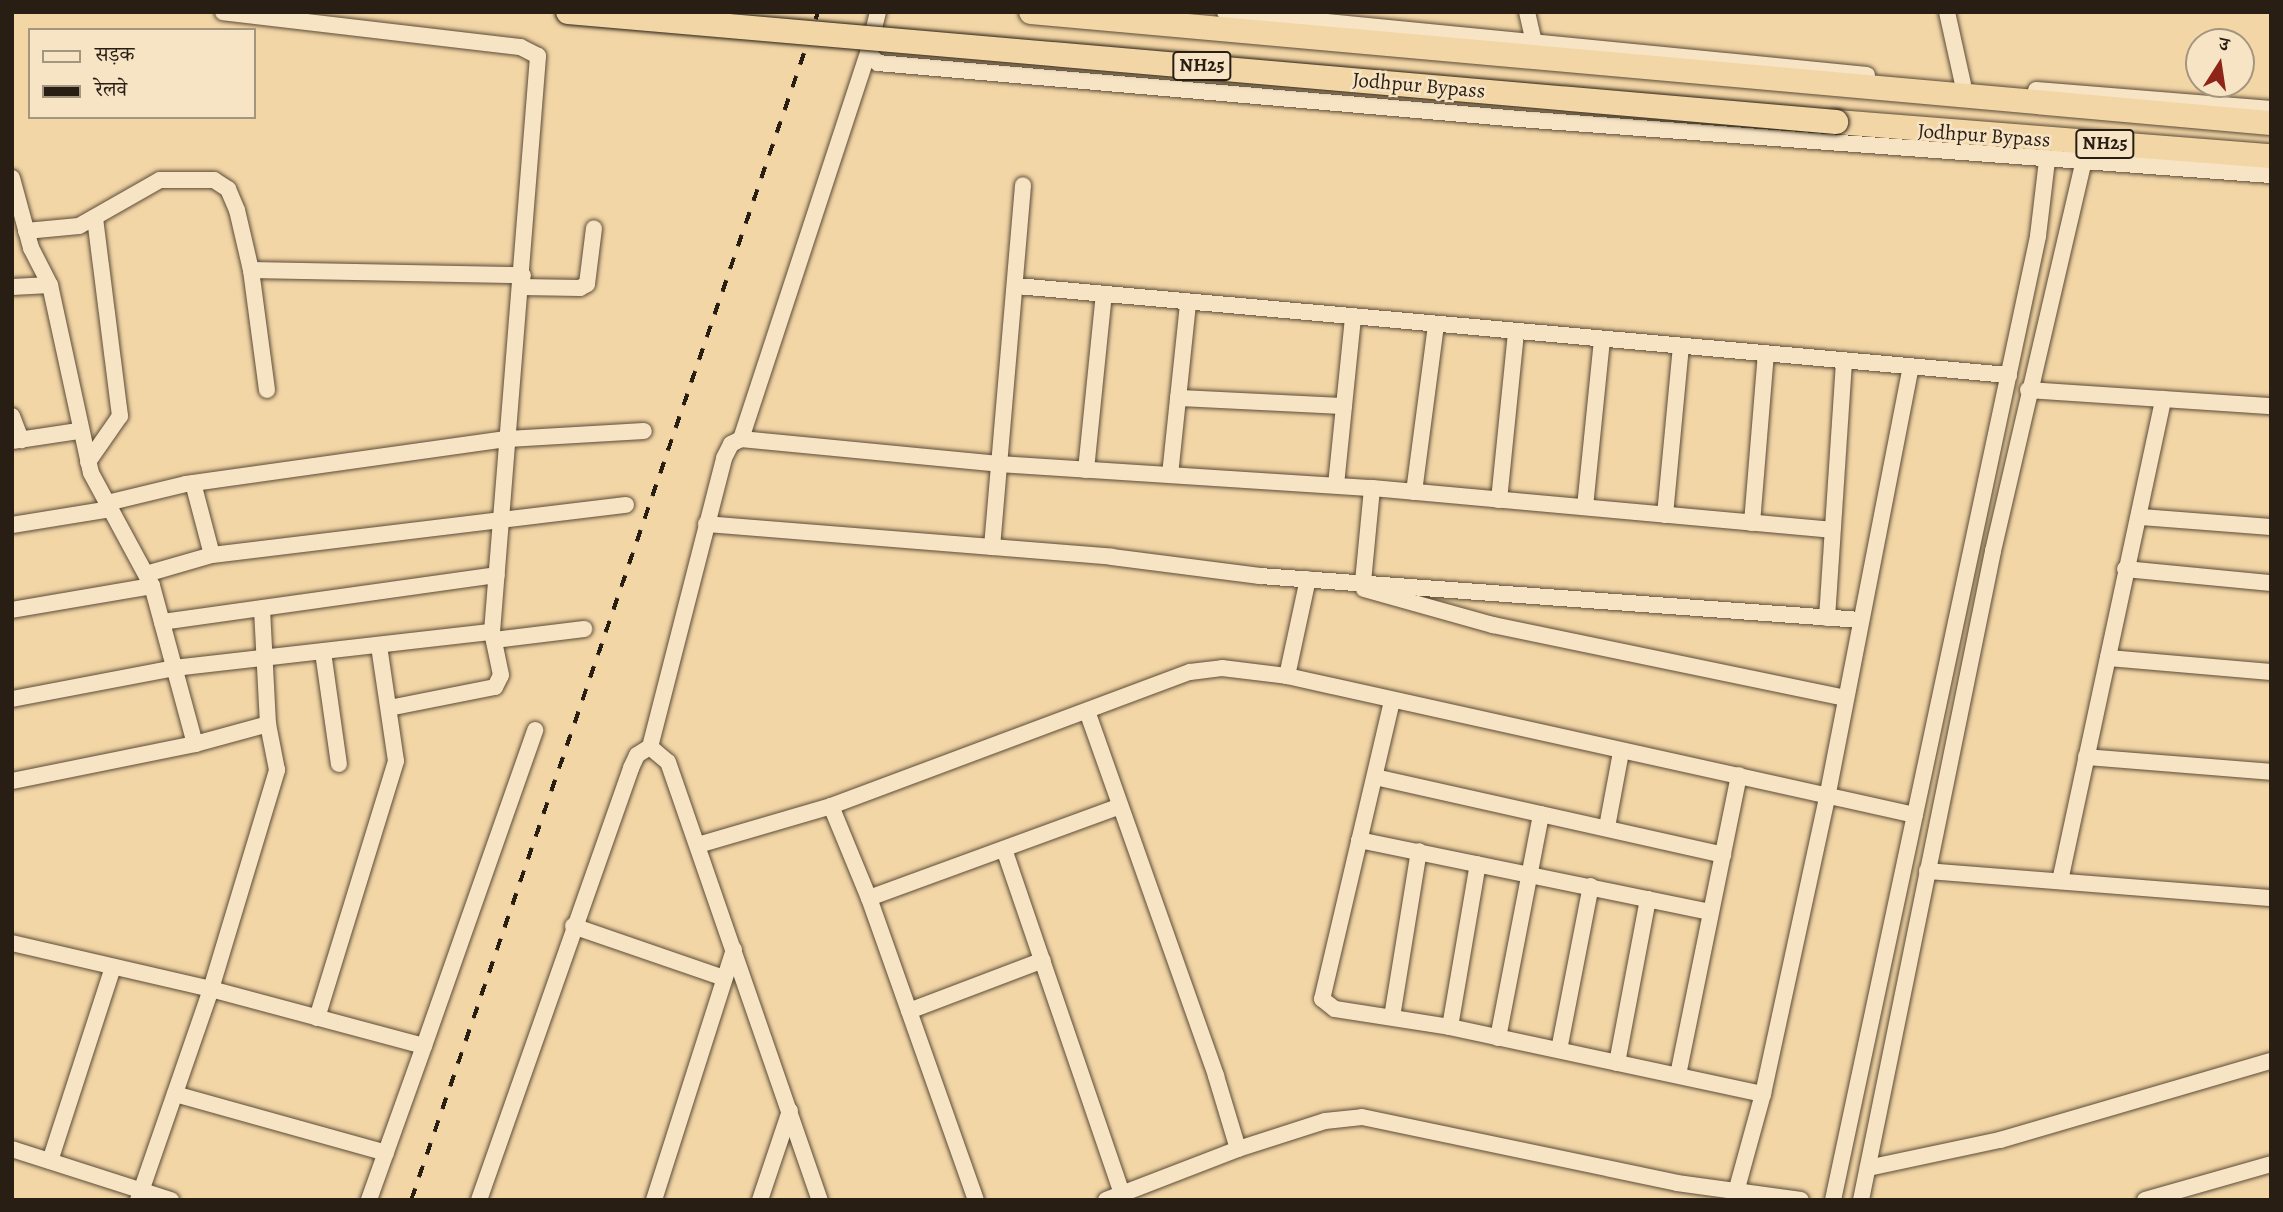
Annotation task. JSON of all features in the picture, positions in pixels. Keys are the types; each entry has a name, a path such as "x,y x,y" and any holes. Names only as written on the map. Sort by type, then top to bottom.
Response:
{"highway":[{"name":"Jodhpur Bypass","path":"568,12 1836,122 2271,156"},
{"path":"1031,12 1843,87 2271,123"}],"street":[{"path":"223,12 520,47 538,56 493,636 501,675 495,687 389,708"},
{"path":"740,439 868,52 878,12"},
{"path":"1225,12 1963,84 2271,109"},
{"path":"1527,12 1534,43"},
{"path":"1947,12 1963,84"},
{"path":"868,52 878,63 929,69 2083,164 2271,175"},
{"path":"1833,1200 2038,236 2047,161"},
{"path":"1861,1200 2028,390 2083,164"},
{"path":"12,178 26,231 50,285 78,431 88,462 149,580 195,744"},
{"path":"26,231 79,226 160,180 214,180 228,190 237,210 251,270 267,390"},
{"path":"992,547 1017,286 1023,185"},
{"path":"88,462 120,416 95,218"},
{"path":"251,270 522,281 580,288 587,284 594,228"},
{"path":"12,287 50,285"},
{"path":"1017,286 1353,319 2009,375"},
{"path":"1086,470 1104,294"},
{"path":"1170,475 1188,303"},
{"path":"1336,485 1353,319"},
{"path":"1415,492 1436,326"},
{"path":"1499,500 1516,333"},
{"path":"1585,508 1602,340"},
{"path":"1665,515 1681,347"},
{"path":"1752,523 1766,354"},
{"path":"1827,618 1844,361"},
{"path":"1737,1192 1763,1094 1827,797 1911,366"},
{"path":"2028,390 2271,406"},
{"path":"1178,398 1344,406"},
{"path":"2060,881 2125,569 2141,517 2163,399"},
{"path":"12,415 16,440 78,431"},
{"path":"12,525 109,506 192,483 508,439 644,431"},
{"path":"479,1200 573,926 631,768 637,755 650,747 724,458 731,444 740,439 999,464 1336,485 1831,530"},
{"path":"192,483 212,555"},
{"path":"1363,582 1371,488"},
{"path":"12,610 149,580 212,555 502,516 626,505"},
{"path":"2141,517 2271,527"},
{"path":"706,524 992,547 1308,579 1860,620"},
{"path":"2125,569 2271,583"},
{"path":"162,622 497,575"},
{"path":"1287,676 1308,579"},
{"path":"1335,581 1493,625 1846,698"},
{"path":"140,1195 211,989 277,770 268,724 262,608"},
{"path":"12,699 174,668 379,646 583,629"},
{"path":"317,1018 396,761 379,646"},
{"path":"323,652 338,764"},
{"path":"2108,658 2271,672"},
{"path":"698,845 831,806 1189,672 1222,668 1287,676 1621,752 1915,814"},
{"path":"1392,701 1322,999 1335,1009 1450,1027 1763,1094"},
{"path":"1087,711 1216,1076 1238,1149"},
{"path":"12,781 195,744 268,724"},
{"path":"369,1200 535,730"},
{"path":"650,747 668,762 820,1200"},
{"path":"1607,827 1621,752"},
{"path":"2086,757 2271,772"},
{"path":"1678,1075 1739,775"},
{"path":"1375,777 1723,855"},
{"path":"831,806 869,898 976,1200"},
{"path":"869,898 1120,806"},
{"path":"1499,1038 1541,814"},
{"path":"1359,840 1712,912"},
{"path":"1004,849 1122,1193"},
{"path":"1392,1017 1419,851"},
{"path":"1450,1027 1478,864"},
{"path":"1927,871 2271,898"},
{"path":"1559,1050 1591,886"},
{"path":"1617,1063 1648,899"},
{"path":"573,926 724,978"},
{"path":"14,949 211,989 424,1046"},
{"path":"654,1200 733,949"},
{"path":"909,1011 1043,961"},
{"path":"50,1161 113,967"},
{"path":"1868,1168 2000,1140 2271,1061"},
{"path":"175,1094 386,1153"},
{"path":"760,1200 790,1111"},
{"path":"1106,1200 1238,1149 1325,1121 1362,1117 1737,1192 1801,1200"},
{"path":"12,1149 140,1195 171,1200"},
{"path":"2144,1200 2271,1164"}],"railway":[{"path":"411,1200 818,12"}]}
